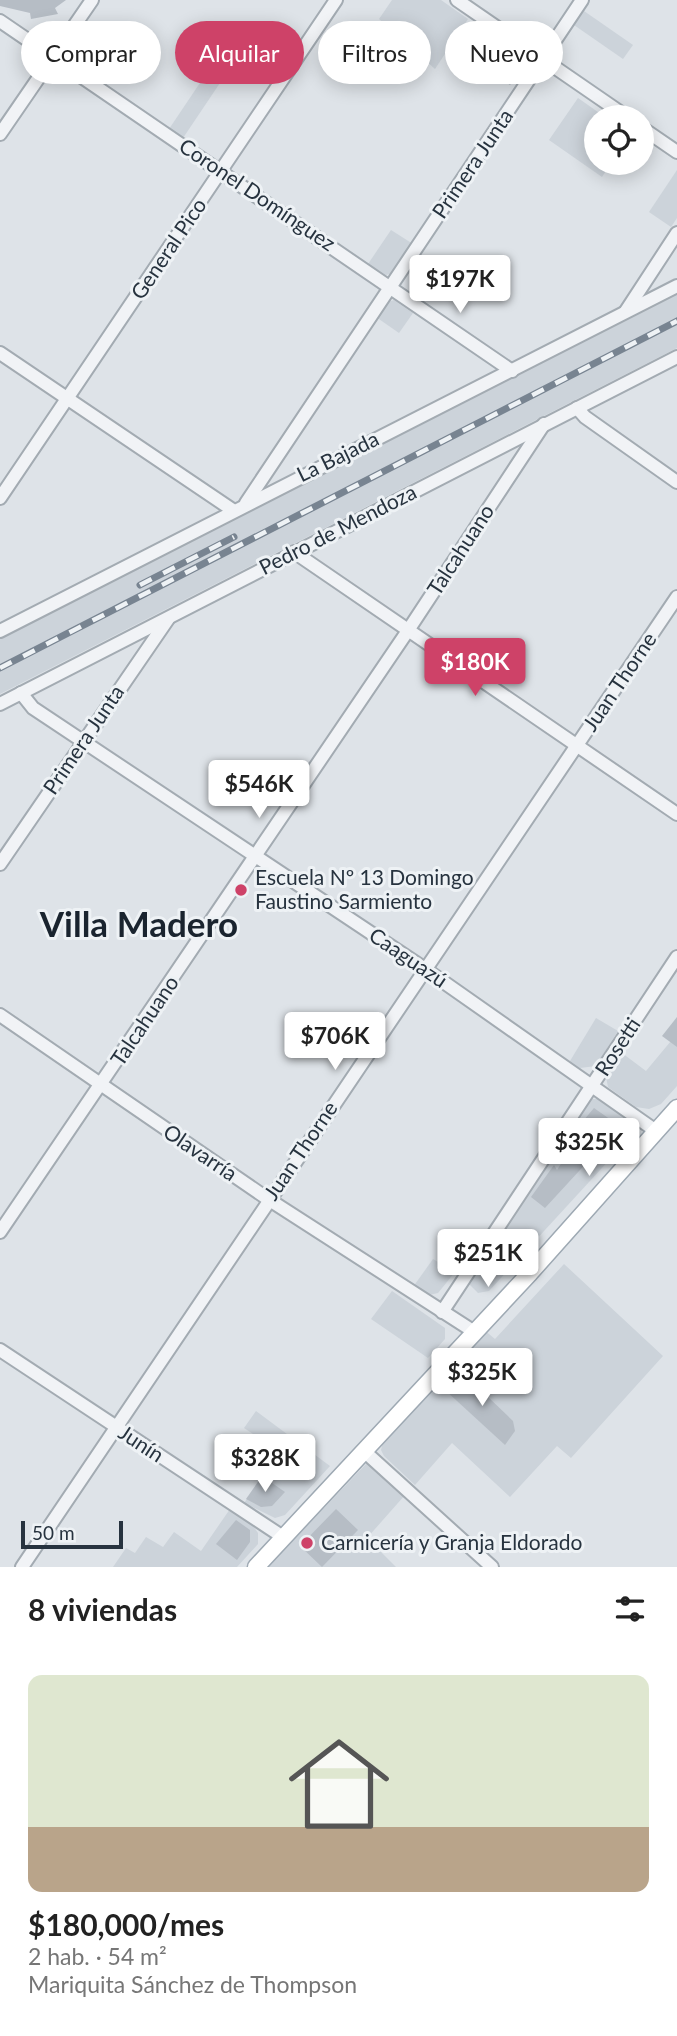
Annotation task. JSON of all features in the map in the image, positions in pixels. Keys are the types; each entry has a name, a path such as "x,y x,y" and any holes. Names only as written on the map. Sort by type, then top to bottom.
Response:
{"main road":[{"path":"257,1567 473,1331 530,1273 677,1108"}],"street":[{"path":"78,21 92,0"},
{"name":"General Pico","path":"0,498 336,0"},
{"path":"457,0 487,21"},
{"name":"Primera Junta","path":"563,30 582,0"},
{"name":"Coronel Domínguez","path":"0,21 21,35"},
{"path":"563,73 610,105"},
{"path":"0,134 35,84"},
{"name":"Coronel Domínguez","path":"94,84 512,371"},
{"name":"Primera Junta","path":"246,503 528,84"},
{"path":"654,136 677,152"},
{"path":"626,312 677,233"},
{"name":"La Bajada","path":"0,631 246,503 677,286"},
{"path":"0,353 234,511"},
{"name":"Pedro de Mendoza","path":"0,704 677,357"},
{"path":"577,408 585,417 677,482"},
{"name":"Talcahuano","path":"0,1232 102,1086 544,424"},
{"path":"294,552 407,632 677,814"},
{"name":"Juan Thorne","path":"22,1567 677,597"},
{"name":"Primera Junta","path":"0,864 169,617"},
{"name":"Caaguazú","path":"21,693 33,708 82,742 425,969 656,1131"},
{"name":"Rosetti","path":"442,1312 677,957"},
{"name":"Olavarría","path":"0,1016 268,1199 473,1331"},
{"name":"Junín","path":"0,1350 283,1537"},
{"path":"364,1451 492,1567"}],"shaded area":[{"path":"392,0 441,0 468,19 445,21 445,54 435,69 431,65 431,21 379,19"},
{"path":"584,11 633,45 623,59 574,25"},
{"path":"199,84 219,84 183,138 169,129"},
{"path":"578,98 588,105 584,105 584,164 549,140"},
{"path":"677,170 677,218 671,227 649,212"},
{"path":"391,230 413,244 394,273 386,275 368,264"},
{"path":"677,293 677,348 0,694 0,639"},
{"path":"394,300 413,313 399,333 376,317 388,302"},
{"path":"596,1018 618,1031 596,1066 580,1068 570,1061"},
{"path":"671,1041 677,1045 677,1086 661,1104 649,1109 636,1107 608,1087 606,1077 622,1053 646,1071"},
{"path":"591,1099 600,1099 633,1121 635,1132 489,1291 478,1293 468,1283"},
{"path":"433,1259 455,1272 438,1293 429,1295 413,1287"},
{"path":"564,1264 663,1356 571,1458 557,1446 510,1497 452,1443 415,1485 384,1456 381,1450 384,1438 483,1329 495,1339"},
{"path":"392,1291 445,1328 445,1339 428,1358 371,1319"},
{"path":"256,1411 330,1466 285,1515 275,1518 244,1503 267,1471 249,1458 262,1440 244,1428"},
{"path":"366,1464 373,1464 405,1495 367,1538 396,1567 268,1567"},
{"path":"230,1509 251,1523 258,1533 258,1544 237,1567 113,1567 126,1548 135,1553 146,1537 163,1547 174,1532 201,1551"}],"building":[{"path":"0,0 66,0 55,8 58,14 31,19 30,13 0,6"},
{"path":"677,1017 677,1047 662,1036"},
{"path":"594,1108 621,1127 608,1140 583,1121"},
{"path":"573,1145 591,1158 545,1208 531,1197 554,1165 557,1170"},
{"path":"462,1372 513,1421 515,1431 505,1445 445,1390"},
{"path":"262,1476 285,1492 272,1506 261,1507 246,1499"},
{"path":"336,1509 358,1530 322,1567 300,1546"},
{"path":"236,1520 250,1530 250,1542 237,1560 216,1544"}],"railway":[{"path":"0,668 677,321"},
{"path":"140,585 234,537"}],"place":[{"name":"Escuela Nº 13 Domingo Faustino Sarmiento","path":"241,890"},
{"name":"Carnicería y Granja Eldorado","path":"307,1543"}],"district":[{"name":"Villa Madero","path":"139,925"}]}
